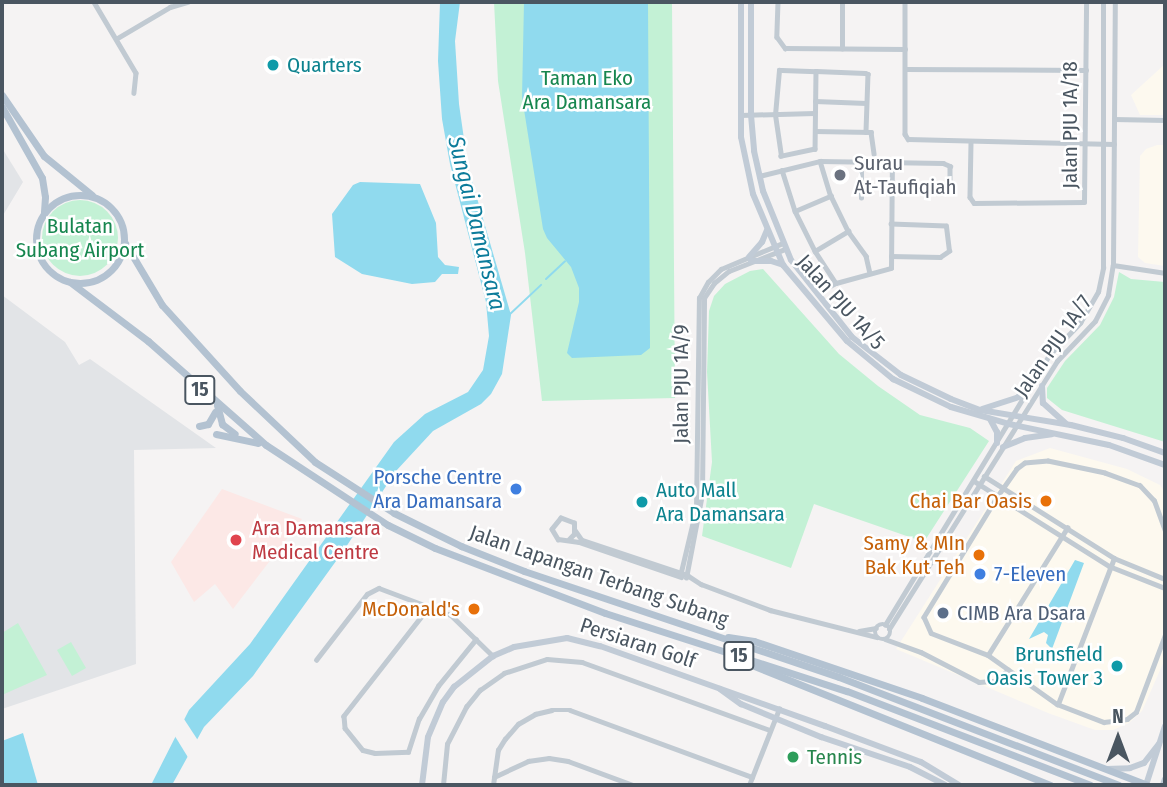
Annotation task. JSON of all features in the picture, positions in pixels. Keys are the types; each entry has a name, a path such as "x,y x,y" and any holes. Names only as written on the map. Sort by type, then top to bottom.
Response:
{"main road":[{"name":"15","path":"2,95 44,156 92,196 106,203 119,217 125,243"},
{"name":"15","path":"2,107 42,178 44,213 36,236 37,248 49,270 70,282"},
{"path":"44,213 65,197 92,196"},
{"path":"70,282 95,280 106,275 122,255 125,243"},
{"name":"Jalan Lapangan Terbang Subang","path":"125,243 142,276 182,329 240,391 315,463 394,513 460,546 524,571 839,677 1118,785"},
{"name":"Jalan Lapangan Terbang Subang","path":"70,282 148,341 215,406 266,445 335,493 388,525 489,570 623,619 847,691 1091,785"},
{"path":"199,426 208,424 215,406"},
{"path":"215,406 216,432 266,445"},
{"path":"215,406 222,424 239,436"},
{"path":"707,633 754,641 922,698 1146,785"},
{"path":"705,644 746,665 1051,785"},
{"path":"1116,773 1128,785"}],"street":[{"path":"94,2 136,73 134,93"},
{"path":"116,39 170,7 187,2"},
{"name":"Jalan PJU 1A/5","path":"741,2 743,155 767,230 783,265 825,317 871,363 922,394 990,419 1110,445 1165,465"},
{"name":"Jalan PJU 1A/5","path":"751,2 751,115 760,176 784,246 852,337 887,367 925,388 980,410 1066,424 1124,438 1165,453"},
{"path":"778,2 777,37 780,45 790,49 905,49"},
{"path":"842,2 842,49"},
{"path":"905,2 905,134 908,139 971,143 1114,144"},
{"name":"Jalan PJU 1A/18","path":"971,143 972,201 977,204 1084,202 1086,2"},
{"name":"Jalan PJU 1A/7","path":"1018,417 1049,355 1080,323 1098,292 1103,268 1102,2"},
{"name":"Jalan PJU 1A/7","path":"887,627 979,473 1057,361 1095,321 1108,295 1114,265 1115,2"},
{"path":"905,69 1086,70"},
{"path":"816,71 814,151 781,156 775,115 779,70 816,71 868,74 866,132"},
{"path":"815,101 867,103"},
{"path":"741,116 814,113"},
{"path":"1114,119 1165,120"},
{"path":"815,131 866,132 873,135 874,154"},
{"path":"760,176 820,161 943,163 951,169 948,192 892,191"},
{"path":"820,161 831,196 848,231 866,256 870,273"},
{"path":"861,162 861,198"},
{"path":"817,293 836,283 891,268 892,162"},
{"path":"782,170 795,211 815,251 836,283"},
{"path":"795,211 831,196"},
{"path":"891,224 946,226 949,251 940,257 891,256"},
{"path":"767,230 750,259 783,265"},
{"path":"815,251 848,231"},
{"name":"Jalan PJU 1A/9","path":"685,576 696,509 697,306 702,290 714,275 784,246"},
{"path":"1114,265 1165,273"},
{"path":"1042,386 1043,403 1066,424"},
{"path":"980,410 1018,397 1030,389"},
{"path":"990,419 1000,445 1057,433"},
{"name":"Jalan PJU 1A/7","path":"887,627 985,477 1000,445"},
{"path":"1165,531 1148,493 1140,486 1105,472 1038,460 1020,466 1003,488 924,614 925,624 931,633 988,655 1057,704 1094,720 1127,719 1142,702 1165,635"},
{"path":"979,473 1114,558 1165,579"},
{"path":"974,481 1109,566 1165,588"},
{"path":"685,576 555,536 554,522 568,518 582,540 685,576 790,616 885,639 921,652 979,682 995,681 1008,670"},
{"path":"988,655 1067,528"},
{"path":"569,539 575,530"},
{"path":"1057,704 1114,558"},
{"path":"316,660 374,589 451,615 493,656"},
{"path":"429,606 344,716 345,727 363,750 375,753 408,752 419,719 438,686 476,639"},
{"path":"858,631 887,627 889,636 885,639"},
{"path":"876,628 877,637"},
{"name":"Persiaran Golf","path":"422,785 428,737 443,702 467,674 493,656 532,641 567,638 600,646 921,762 959,785"},
{"path":"443,785 447,744 466,707 480,690 504,673 547,659 582,662 770,730"},
{"name":"Persiaran Golf","path":"719,688 727,697 775,718 910,767 945,785"},
{"path":"749,785 779,709"},
{"path":"493,785 498,750 505,739 518,724 535,714 552,710 570,710 752,777"},
{"path":"1146,785 1165,726"},
{"path":"1104,769 1144,763 1159,744"},
{"path":"494,777 528,761 550,758 568,761 633,785"},
{"path":"1163,785 1165,779"}],"shaded area":[{"path":"1165,64 1165,115 1140,115 1131,95"},
{"path":"1165,145 1165,266 1145,263 1138,257 1140,156 1146,149"},
{"path":"2,148 23,182 2,217"},
{"path":"2,295 65,342 79,365 90,359 216,448 134,450 136,664 2,709"},
{"path":"1050,448 1127,469 1160,485 1165,493 1165,659 1142,711 1129,723 1113,730 1095,730 1048,713 896,649 1016,461"},
{"name":"Ara Damansara Medical Centre","path":"222,489 302,519 233,609 215,584 194,602 171,562"}],"green space":[{"name":"Taman Eko Ara Damansara","path":"494,2 672,2 675,398 542,401 525,253 498,81"},
{"name":"Bulatan Subang Airport","path":"80,200 95,203 107,211 115,223 118,238 115,253 107,265 95,273 80,276 65,273 53,265 45,253 42,238 45,223 53,211 65,203"},
{"path":"763,269 839,354 878,386 920,415 970,428 989,441 924,542 814,504 791,568 702,536 712,462 707,372 709,311 714,296 725,284 750,271"},
{"path":"1119,272 1131,279 1165,282 1165,442 1062,410 1047,398 1047,388 1065,361 1100,325 1114,297"},
{"path":"18,623 47,675 2,695 2,633"},
{"path":"71,642 86,668 72,676 57,650"}],"water":[{"name":"Sungai Damansara","path":"440,2 460,2 455,41 459,104 468,167 511,315 502,374 491,394 481,404 433,431 396,471 344,550 253,676 204,727 172,785 151,785 189,710 250,644 394,442 425,414 468,392 483,370 489,336 486,302 450,164 442,119 438,61"},
{"name":"Taman Eko Ara Damansara","path":"524,2 648,2 650,348 641,355 572,358 567,353 579,302 579,288 571,267 547,238 543,229 522,97"},
{"path":"360,182 420,184 436,223 438,257 445,265 459,267 458,274 442,274 435,282 412,284 362,274 335,257 332,214 353,185"},
{"path":"1075,560 1084,563 1052,649 1046,643 1048,635 1044,632 1029,639"},
{"path":"23,733 38,785 2,785 2,741"}],"pier":[{"path":"182,716 199,742 189,759 173,733"}],"waterway":[{"path":"546,279 565,261"},
{"name":"Sungai Damansara","path":"509,315 541,285"}],"place":[{"name":"Quarters","path":"273,65"},
{"name":"Surau At-Taufiqiah","path":"840,175"},
{"name":"Porsche Centre Ara Damansara","path":"516,489"},
{"name":"Chai Bar Oasis","path":"1046,501"},
{"name":"Auto Mall Ara Damansara","path":"642,502"},
{"name":"Ara Damansara Medical Centre","path":"236,540"},
{"name":"Samy & MIn Bak Kut Teh","path":"979,555"},
{"name":"7-Eleven","path":"980,574"},
{"name":"McDonald's","path":"474,609"},
{"name":"CIMB Ara Dsara","path":"943,613"},
{"name":"Brunsfield Oasis Tower 3","path":"1117,666"},
{"name":"Tennis","path":"793,757"}]}
